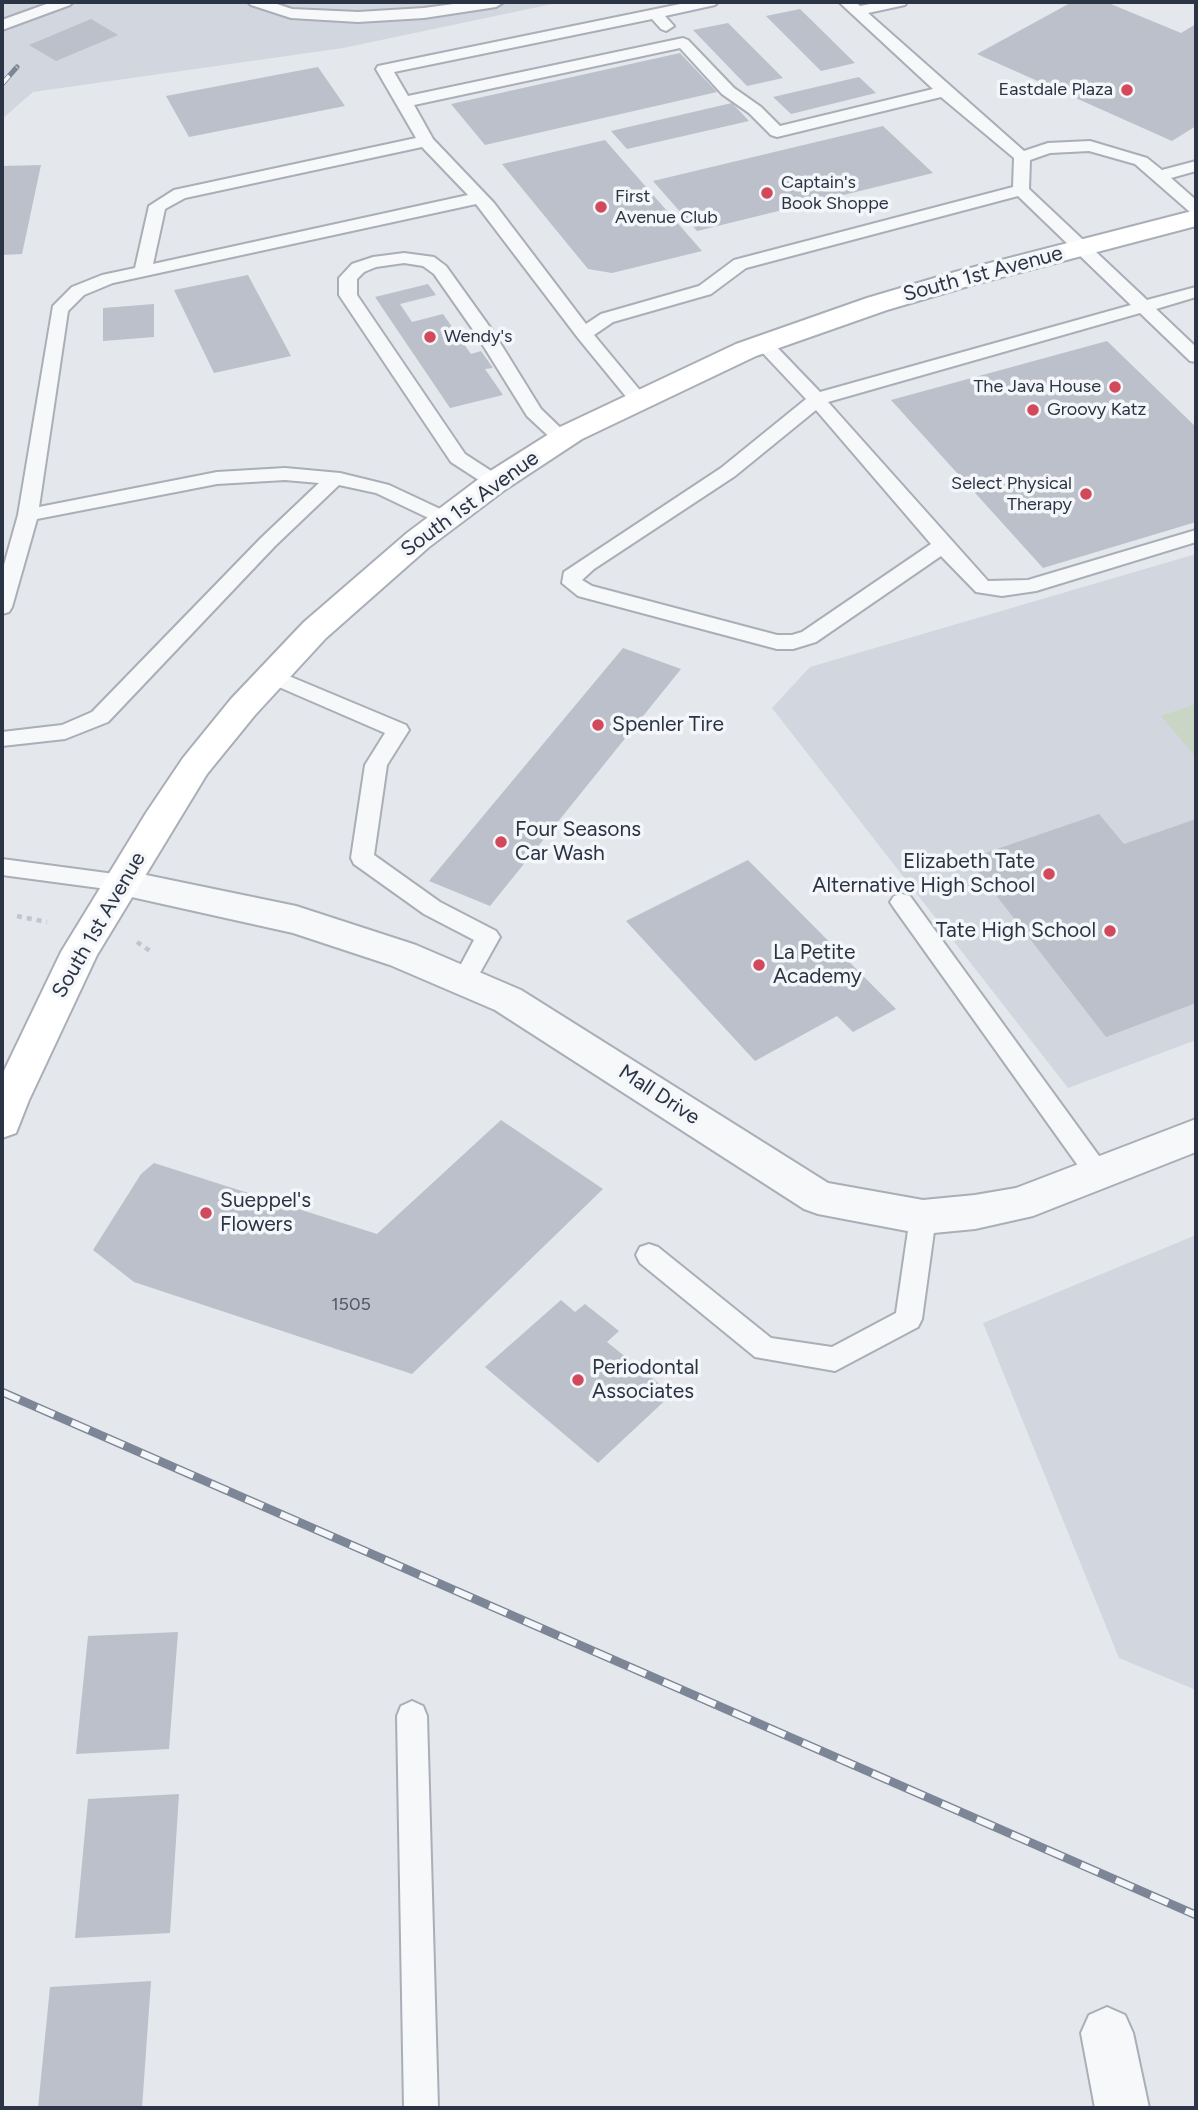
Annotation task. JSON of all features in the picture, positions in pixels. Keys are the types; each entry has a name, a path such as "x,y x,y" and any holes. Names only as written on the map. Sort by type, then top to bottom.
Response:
{"main road":[{"name":"South 1st Avenue","path":"2,1122 80,952 195,766 272,676 351,596 446,519 495,482 563,439 680,379 764,344 877,304 1196,218"}],"street":[{"name":"Mall Drive","path":"122,883 296,920 403,955 508,1000 818,1196 871,1209 923,1217 1019,1204 1196,1135"},
{"path":"1107,2033 1122,2108"}],"lane":[{"path":"2,25 65,2"},
{"path":"256,2 291,13 359,17 424,13 496,2"},
{"path":"639,400 584,334 479,198 426,141 384,69 710,2"},
{"path":"852,6 900,2"},
{"path":"852,6 943,91 1022,157"},
{"path":"655,14 728,91 755,110 777,132 943,91"},
{"path":"404,102 682,43"},
{"path":"143,271 157,206 180,194 426,141"},
{"path":"1022,157 1048,148 1090,146 1141,161 1196,208"},
{"path":"1022,157 1021,190 1196,357"},
{"path":"1161,176 1196,166"},
{"path":"584,334 607,318 705,290 740,264 1021,190"},
{"path":"2,607 28,514 59,310 78,291 108,279 479,198"},
{"path":"495,482 458,458 348,295 348,278 358,268 373,262 404,258 428,261 440,270 485,333 534,412 563,439"},
{"path":"943,545 809,638 793,642 777,642 585,591 572,583 571,578 587,564 728,472 817,400 832,393 1196,292"},
{"path":"764,344 983,587 1002,589 1029,586 1196,536"},
{"path":"28,514 216,478 285,474 334,479 382,489 446,519"},
{"path":"2,739 65,732 100,717 268,542 334,479"},
{"path":"272,676 398,730 376,765 362,858 432,908 488,937 464,981"},
{"path":"2,867 122,883"},
{"path":"902,902 1098,1174"},
{"path":"649,1255 765,1349 835,1359 909,1319 923,1217"},
{"path":"412,1716 421,2108"}],"shaded area":[{"path":"2,2 562,2 343,48 33,92 2,119"},
{"name":"Elizabeth Tate Alternative High School","path":"1196,554 1196,1040 1068,1088 772,708 810,667"},
{"path":"1196,1235 1196,1690 1119,1658 983,1323"}],"green space":[{"path":"1196,704 1196,757 1161,716"}],"building":[{"name":"Eastdale Plaza","path":"1072,2 1106,2 1181,33 1196,24 1196,126 1172,141 977,54"},
{"path":"800,9 855,63 821,71 766,16"},
{"path":"91,19 118,35 56,61 29,45"},
{"path":"728,23 783,78 747,86 693,30"},
{"path":"680,53 717,92 485,145 451,104"},
{"path":"318,67 345,106 189,137 166,96"},
{"path":"859,77 876,93 791,114 773,97"},
{"path":"732,103 749,121 627,149 611,131"},
{"path":"883,126 933,173 697,231 653,181"},
{"name":"First Avenue Club","path":"605,140 702,251 612,273 588,269 502,164"},
{"path":"41,165 22,254 2,255 2,166"},
{"path":"248,275 291,356 214,373 174,290"},
{"name":"Wendy's","path":"428,284 436,295 400,304 412,322 443,314 471,354 481,351 493,368 485,369 503,395 450,408 375,297"},
{"path":"154,304 154,337 103,341 103,308"},
{"name":"Select Physical Therapy","path":"1107,341 1196,427 1196,522 1043,568 891,400"},
{"path":"623,648 681,669 490,906 429,881"},
{"name":"Tate High School","path":"1099,814 1124,844 1196,819 1196,1003 1106,1037 968,859"},
{"name":"La Petite Academy","path":"748,860 896,1009 853,1032 837,1016 755,1061 626,921"},
{"path":"501,1120 603,1189 412,1374 134,1282 93,1250 141,1174 154,1163 377,1234"},
{"name":"Periodontal Associates","path":"561,1300 575,1312 585,1304 619,1331 607,1342 672,1394 598,1463 485,1367"},
{"path":"178,1632 169,1749 76,1754 88,1636"},
{"path":"179,1794 170,1933 75,1938 88,1799"},
{"path":"151,1981 142,2108 38,2108 50,1987"}],"railway":[{"path":"2,84 17,67"},
{"path":"2,1392 1196,1915"}],"place":[{"name":"Eastdale Plaza","path":"1127,90"},
{"name":"Captain's Book Shoppe","path":"767,193"},
{"name":"First Avenue Club","path":"601,207"},
{"name":"Wendy's","path":"430,337"},
{"name":"The Java House","path":"1115,387"},
{"name":"Groovy Katz","path":"1033,410"},
{"name":"Select Physical Therapy","path":"1086,494"},
{"name":"Spenler Tire","path":"598,725"},
{"name":"Four Seasons Car Wash","path":"501,842"},
{"name":"Elizabeth Tate Alternative High School","path":"1049,874"},
{"name":"Tate High School","path":"1110,931"},
{"name":"La Petite Academy","path":"759,965"},
{"name":"Sueppel's Flowers","path":"206,1213"},
{"name":"Periodontal Associates","path":"578,1380"}]}
